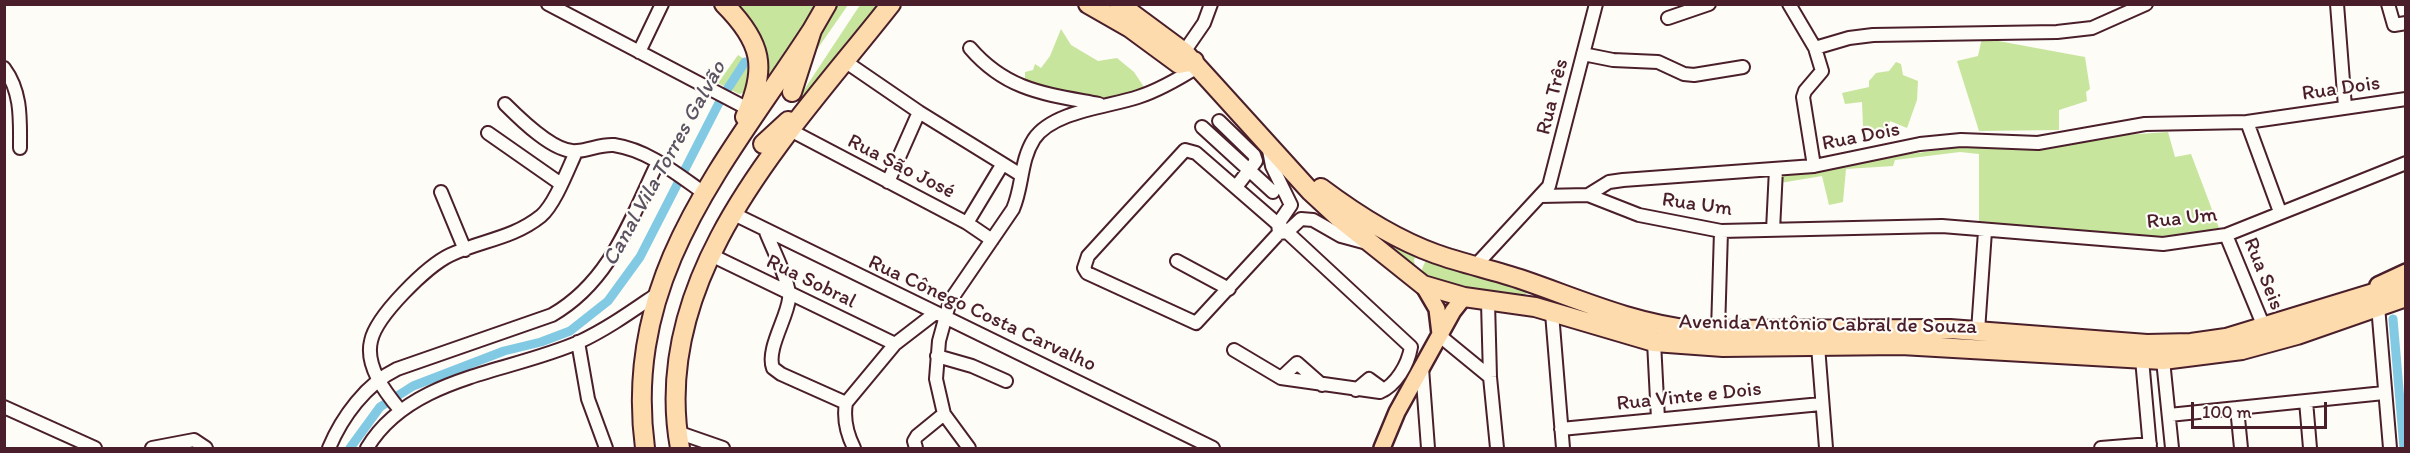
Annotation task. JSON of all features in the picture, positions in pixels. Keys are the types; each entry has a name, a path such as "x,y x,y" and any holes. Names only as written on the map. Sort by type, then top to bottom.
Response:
{"highway":[{"path":"724,4 747,29 759,55 759,80 753,111"},
{"path":"645,448 642,429 647,335 657,294 675,245 753,111 812,30 827,4"},
{"path":"678,440 675,390 681,338 695,291 711,255 734,214 790,130 891,4"},
{"path":"1088,4 1131,28 1179,63 1193,60"},
{"name":"Avenida Antônio Cabral de Souza","path":"1127,7 1193,60 1268,141 1311,192 1372,245 1423,285 1464,297 1552,313 1654,342 1723,347 1901,345 2163,360 2242,350 2406,297"},
{"path":"792,92 812,30"},
{"path":"763,144 813,99"},
{"name":"Avenida Antônio Cabral de Souza","path":"1292,169 1380,229 1436,254 1526,281 1619,315 1663,326 1718,331 1910,328 2147,344 2191,343 2226,338 2344,300 2406,283"},
{"path":"1423,285 1417,267 1419,261 1436,254"},
{"path":"1518,305 1527,292 1526,281"}],"main road":[{"path":"2344,300 2406,272"},
{"path":"1423,285 1437,309 1440,336"},
{"path":"1382,448 1397,412 1453,310 1464,297"}],"street":[{"path":"639,52 662,4"},
{"path":"854,448 848,436 844,415 846,404 895,344 939,316 1013,209 1019,197 1026,153 1035,138 1044,129 1101,104 1154,91 1193,60 1210,4"},
{"name":"Rua Três","path":"1476,265 1541,196 1553,176 1596,4"},
{"path":"1668,18 1709,4"},
{"path":"1789,4 1815,48 1822,71 1805,91 1803,97 1814,166"},
{"path":"1815,48 1849,38 1874,35 2057,32 2092,28 2146,4"},
{"path":"2337,4 2345,107"},
{"path":"2388,4 2394,26 2406,23"},
{"path":"550,5 723,93 753,111"},
{"path":"970,48 986,66 1014,84 1034,92 1101,104"},
{"path":"1583,54 1613,60 1658,62 1684,74 1694,75 1743,67"},
{"path":"846,62 919,112 1021,175"},
{"path":"4,68 16,90 20,117 20,148"},
{"name":"Rua Dois","path":"1588,195 1609,182 1814,166 1920,144 1961,140 2038,143 2145,124 2247,122 2406,99"},
{"path":"505,104 541,135 558,146 576,152 598,146 614,145 658,162 704,193"},
{"path":"888,182 919,112"},
{"path":"1219,121 1254,155 1256,161 1236,187"},
{"path":"2247,122 2280,212"},
{"path":"1202,127 1273,192"},
{"name":"Rua São José","path":"790,130 967,223 992,240"},
{"path":"488,133 561,184"},
{"path":"1268,141 1272,166 1291,205 1282,230"},
{"path":"1234,350 1281,378 1297,363 1322,385 1356,390 1369,379 1384,390 1394,384 1408,358 1411,347 1282,230 1236,187 1196,153 1185,150 1085,262 1084,268 1088,273 1196,323 1282,230 1301,219 1306,218 1341,237 1372,245"},
{"path":"394,403 377,379 371,340 377,330 410,285 426,270 449,255 521,230 544,214 576,152"},
{"path":"329,448 343,420 377,379 397,369 552,315 574,302 597,279 615,252 658,162"},
{"name":"Rua Um","path":"1588,195 1639,215 1721,231 1942,226 2163,244 2226,235 2406,163"},
{"path":"967,223 1002,165"},
{"path":"1773,230 1776,169"},
{"path":"441,192 465,250"},
{"path":"1541,196 1588,195"},
{"name":"Rua Cônego Costa Carvalho","path":"734,214 766,232 1066,375 1210,448"},
{"path":"1718,331 1721,231"},
{"path":"1978,331 1985,231"},
{"path":"766,232 789,292 788,306 772,354 773,368 781,374 846,404"},
{"name":"Rua Seis","path":"2226,235 2264,327"},
{"name":"Rua Sobral","path":"711,255 895,344"},
{"path":"1177,261 1229,289"},
{"path":"367,448 394,403 578,342 626,316 657,294"},
{"path":"1488,302 1490,377 1497,448"},
{"path":"2378,306 2390,448"},
{"path":"1552,313 1563,448"},
{"path":"939,316 936,379 944,414 969,448"},
{"path":"1440,336 1490,377"},
{"path":"578,342 588,399 606,448"},
{"path":"1654,342 1658,419"},
{"path":"1818,346 1826,448"},
{"path":"937,356 972,366 1005,381"},
{"path":"2101,448 2150,446 2142,359"},
{"path":"2163,360 2172,448"},
{"path":"1422,368 1428,448"},
{"path":"2169,415 2384,393"},
{"path":"2306,401 2310,448"},
{"name":"Rua Vinte e Dois","path":"1561,429 1821,404"},
{"path":"4,407 95,448"},
{"path":"2237,408 2241,448"},
{"path":"916,448 914,441 917,436 944,414"},
{"path":"152,448 194,440 206,448"},
{"path":"678,440 723,448"}],"green space":[{"path":"729,5 822,5 761,90"},
{"path":"832,5 848,5 802,71"},
{"path":"860,5 885,5 815,90 798,99"},
{"path":"1061,29 1071,45 1098,61 1117,58 1134,72 1146,90 1100,102 1025,87 1025,72 1033,70 1035,64 1041,68 1050,56"},
{"path":"1982,38 2085,57 2090,89 2086,92 2087,101 2059,110 2059,130 1979,131 1957,61 1978,56"},
{"path":"738,55 752,64 749,82 743,93 739,94 718,83"},
{"path":"1896,62 1901,64 1903,75 1918,81 1917,100 1907,128 1890,121 1887,132 1878,135 1863,126 1862,102 1845,104 1842,93 1869,87 1869,81 1876,73 1889,71"},
{"path":"2168,132 2175,157 2191,154 2219,228 2190,233 2130,237 2069,234 1979,225 1979,154 1960,152 1895,160 1893,166 1846,169 1843,202 1829,205 1822,176 1780,183 1775,173 1975,145"},
{"path":"1347,212 1420,255 1414,259 1416,274"},
{"path":"1426,260 1437,260 1526,286 1527,293 1522,298 1499,300 1425,276 1422,269"}],"waterway":[{"name":"Canal Vila Torres Galvão","path":"350,448 380,407 413,386 504,351 541,342 570,331 608,301 640,257 721,99 745,62"},
{"path":"2393,319 2404,448"}]}
